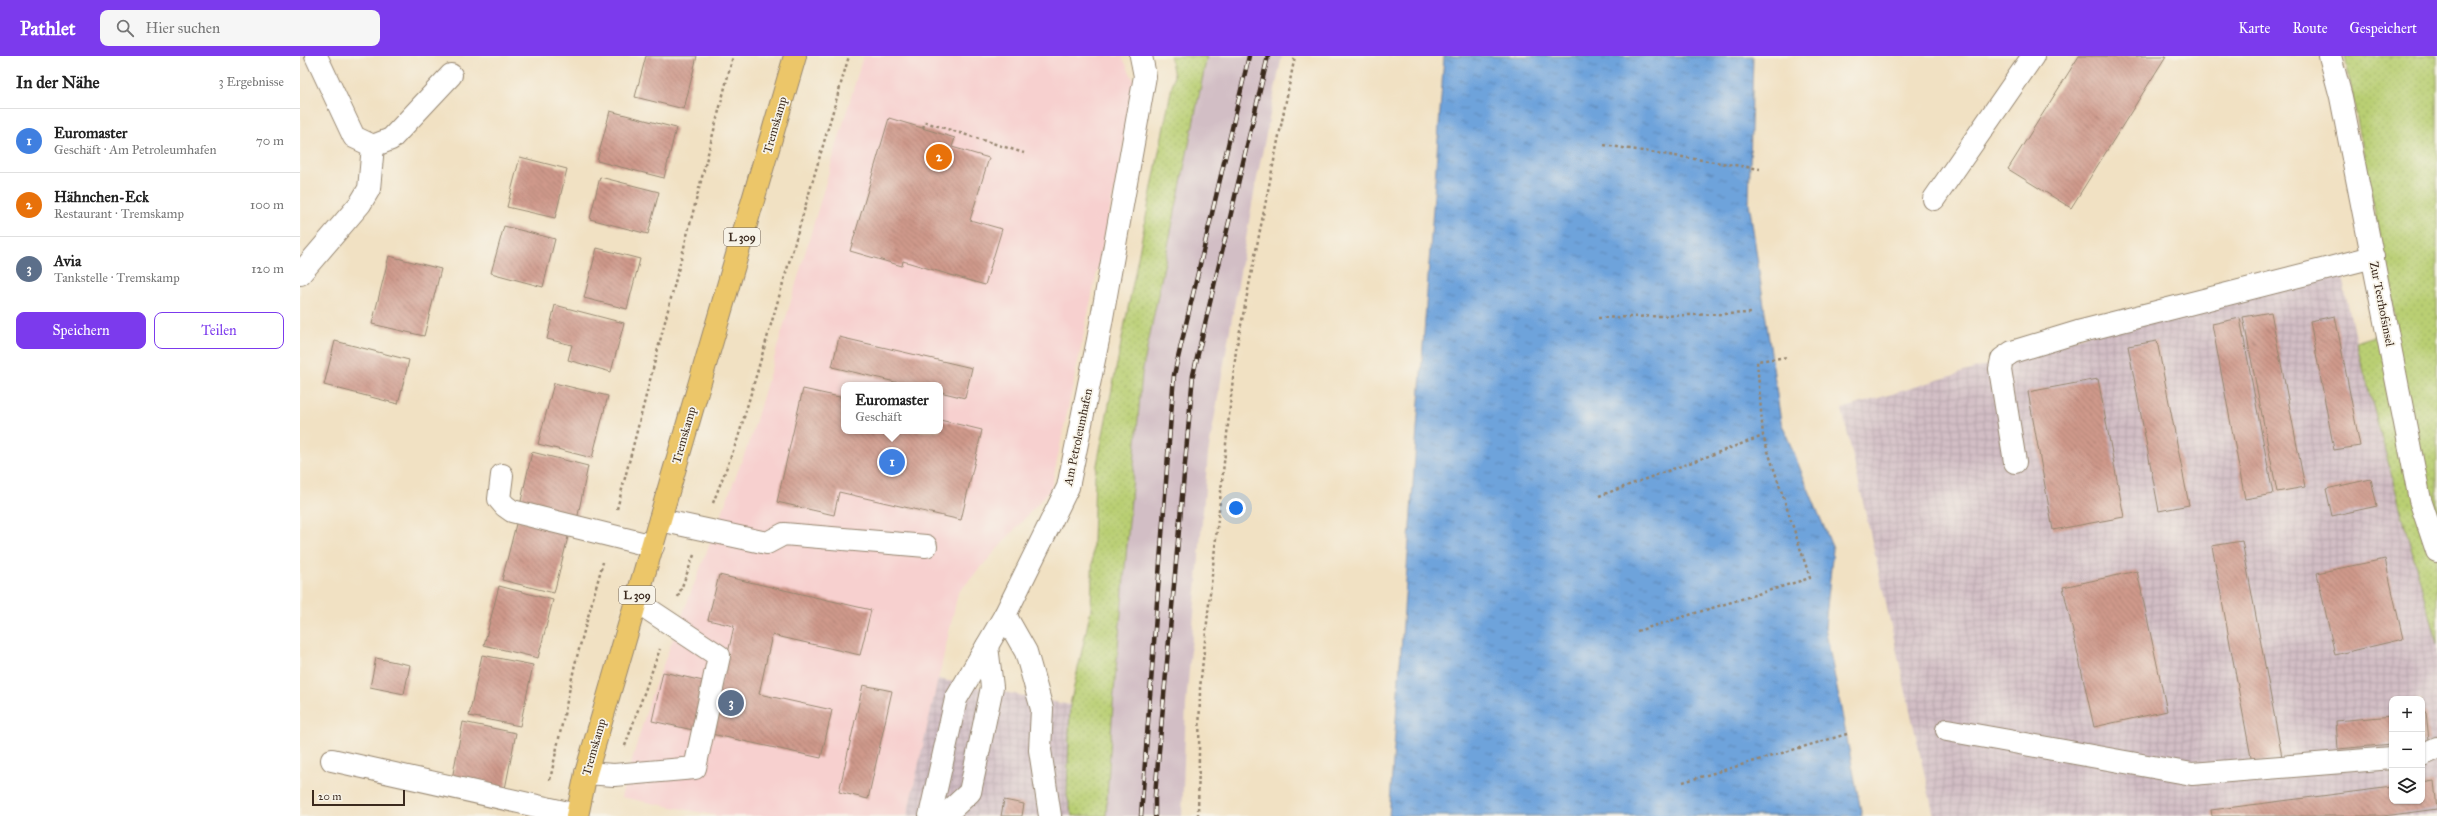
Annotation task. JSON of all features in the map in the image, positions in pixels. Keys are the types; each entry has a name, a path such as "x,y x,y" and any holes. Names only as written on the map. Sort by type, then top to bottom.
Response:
{"main road":[{"name":"Tremskamp","path":"577,815 586,773 795,56"}],"street":[{"path":"316,56 354,137 372,146 391,139 451,75"},
{"name":"Am Petroleumhafen","path":"930,816 956,699 1005,615 1068,487 1098,340 1145,76 1141,56"},
{"path":"1934,199 2033,56"},
{"name":"Zur Teerhofsinsel","path":"2330,56 2341,97 2420,500 2437,551"},
{"path":"300,274 360,204 369,189 372,146"},
{"path":"2015,462 2000,369 2002,359 2012,352 2078,332 2372,257"},
{"path":"502,475 499,499 512,511 653,546"},
{"path":"660,520 766,543 784,534 926,546"},
{"path":"586,773 614,775 695,768 719,656 670,622 636,601"},
{"path":"1005,615 1026,652 1042,709 1040,750 1049,810"},
{"path":"944,816 970,792 992,687 987,646"},
{"path":"1947,730 2192,774 2389,758"},
{"path":"2425,754 2437,748"},
{"path":"332,760 544,806 577,815"}],"path":[{"path":"544,806 576,664 733,56"},
{"path":"614,775 703,529 738,438 849,56"},
{"path":"1198,816 1200,688 1236,350 1295,56"},
{"path":"923,128 925,122 1024,153"},
{"path":"1604,145 1760,169"},
{"path":"1598,318 1753,313"},
{"path":"1637,631 1810,578 1763,436 1757,361 1788,357"},
{"path":"1599,496 1763,436"},
{"path":"1682,782 1847,734"}],"shaded area":[{"path":"863,56 1122,56 1134,81 1131,111 1051,489 958,593 907,816 718,816 621,797 651,696 751,437"},
{"path":"1207,56 1282,56 1254,193 1208,454 1186,705 1182,816 1106,816 1113,704 1142,373"},
{"path":"2338,259 2356,342 2437,645 2437,816 1934,816 1842,409"},
{"path":"938,679 1070,705 1067,795 1072,816 907,816"}],"green space":[{"path":"1170,56 1207,56 1142,373 1113,704 1106,816 1072,816 1067,795 1070,705 1091,609 1095,475 1174,76"},
{"path":"2345,56 2437,56 2437,645 2356,342 2397,329"}],"water":[{"path":"1444,56 1753,56 1749,202 1781,422 1833,549 1825,627 1862,816 1389,816"}],"building":[{"path":"646,56 697,56 684,109 635,97"},
{"path":"2079,56 2166,56 2071,208 2008,169"},
{"path":"610,111 676,128 664,178 597,161"},
{"path":"889,118 955,138 952,147 989,158 970,220 1002,229 985,285 903,261 902,266 850,251"},
{"path":"520,157 567,169 555,218 507,207"},
{"path":"600,177 659,192 648,234 590,219"},
{"path":"504,226 555,239 543,287 491,273"},
{"path":"597,248 640,259 627,309 584,298"},
{"path":"389,256 441,269 424,336 372,324"},
{"path":"555,305 624,323 611,372 568,360 572,345 547,339"},
{"path":"2271,312 2305,487 2277,492 2243,317"},
{"path":"2335,316 2360,446 2334,450 2310,321"},
{"path":"2240,318 2273,494 2245,499 2212,324"},
{"path":"839,337 972,368 965,398 943,393 943,382 895,382 832,367"},
{"path":"335,341 409,360 398,404 324,385"},
{"path":"2157,341 2189,505 2159,511 2128,346"},
{"path":"2098,379 2124,517 2053,530 2028,392"},
{"path":"554,383 608,396 592,458 538,444"},
{"path":"803,389 841,397 841,434 943,434 943,421 982,430 961,520 839,492 834,515 777,502"},
{"path":"532,452 588,466 576,525 519,510"},
{"path":"2371,479 2377,506 2332,516 2326,489"},
{"path":"517,520 569,533 554,593 502,580"},
{"path":"2242,541 2282,757 2252,763 2212,546"},
{"path":"2385,559 2403,639 2335,655 2317,573"},
{"path":"2137,571 2167,711 2094,727 2063,587"},
{"path":"719,575 871,610 860,655 772,635 759,694 832,710 821,758 652,721 663,672 721,685 734,626 708,620"},
{"path":"499,586 553,600 538,658 484,645"},
{"path":"482,655 533,665 520,726 469,716"},
{"path":"376,658 410,665 404,694 370,687"},
{"path":"863,685 892,691 868,799 839,792"},
{"path":"2425,712 2429,740 2425,741 2425,732"},
{"path":"2389,716 2389,744 2338,749 2336,721"},
{"path":"463,722 516,733 504,794 451,784"},
{"path":"2434,781 2437,809 2384,816 2212,816 2211,810 2389,787 2389,804 2425,804 2425,782"},
{"path":"1004,800 1024,804 1022,816 1001,816"}],"railway":[{"path":"1141,816 1174,375 1249,56"},
{"path":"1155,816 1155,795 1193,375 1268,56"}],"place":[{"name":"Hähnchen-Eck","path":"939,157"},
{"name":"Euromaster","path":"892,462"},
{"name":"Avia","path":"731,703"}]}
